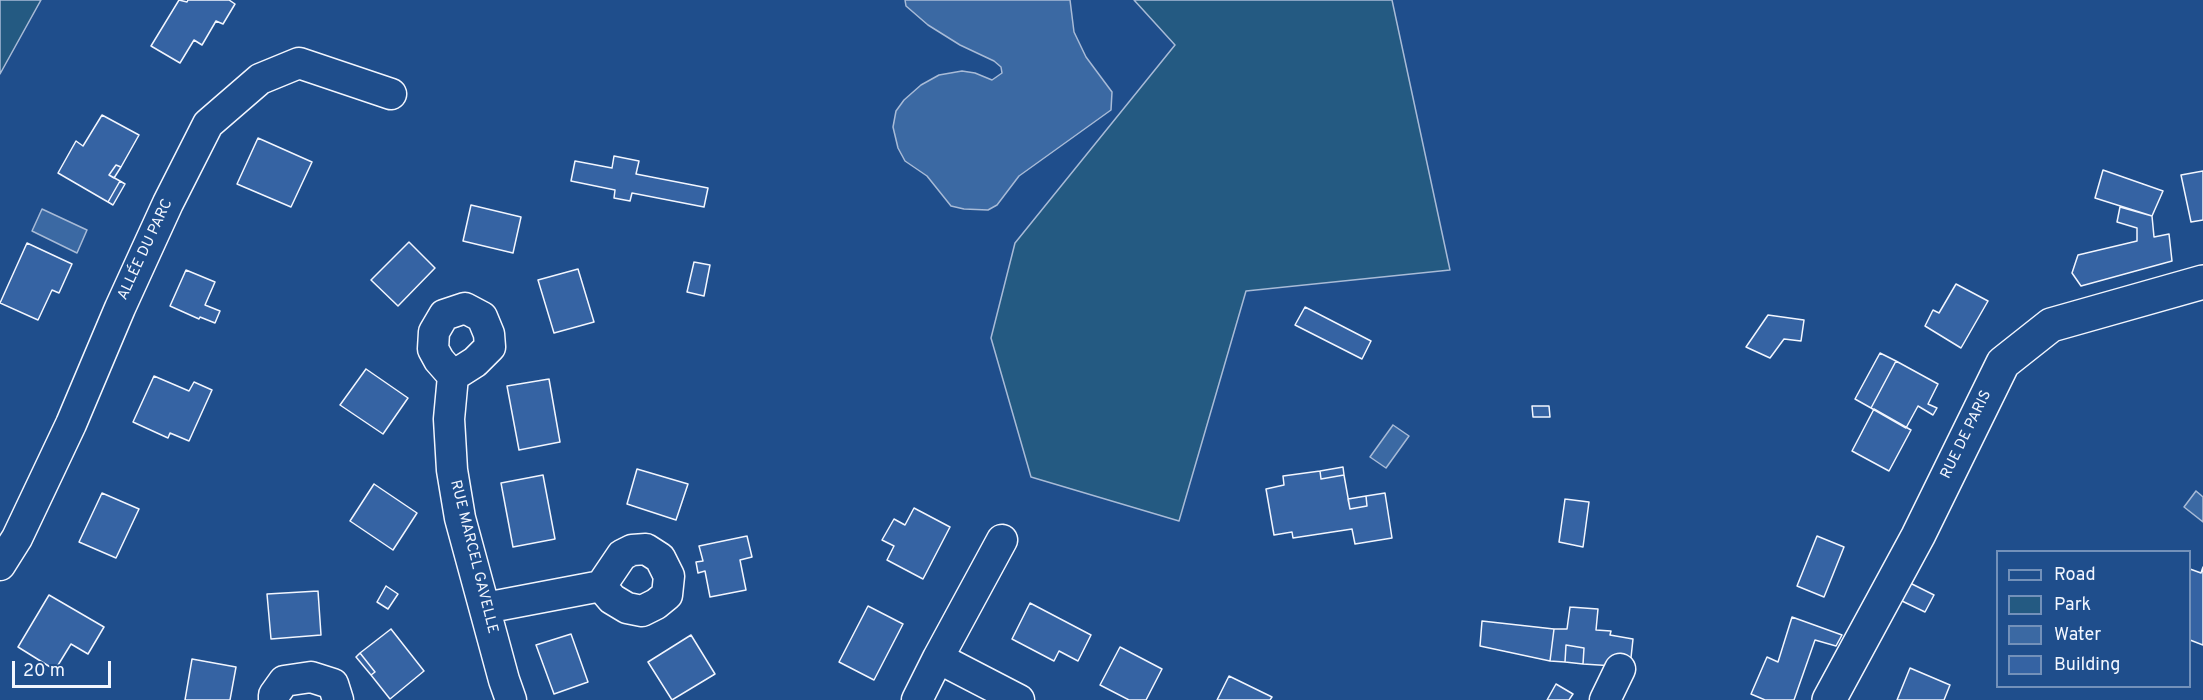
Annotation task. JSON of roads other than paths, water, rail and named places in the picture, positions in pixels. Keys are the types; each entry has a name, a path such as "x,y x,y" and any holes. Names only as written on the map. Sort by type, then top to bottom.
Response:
{"street":[{"name":"ALLÉE DU PARC","path":"0,565 17,538 71,424 120,308 168,203 208,124 260,79 299,63 391,94"},
{"name":"RUE DE PARIS","path":"1829,700 1918,536 2003,363 2051,325 2203,282"},
{"name":"RUE MARCEL GAVELLE","path":"453,376 449,419 452,470 460,518 504,680 512,700"},
{"path":"917,700 1002,540"},
{"path":"485,608 601,586"},
{"path":"938,658 1019,700"},
{"path":"1605,700 1620,669"},
{"path":"274,700 274,695 284,681 311,677 333,684 338,700"}],"water":[{"path":"905,0 1070,0 1074,32 1086,57 1112,92 1111,110 1019,176 997,205 988,210 951,206 927,176 905,161 898,148 893,127 896,111 904,100 921,85 939,75 962,71 975,73 992,80 1002,73 1001,67 928,25 906,6"},
{"path":"42,209 87,230 77,253 32,231"},
{"path":"1393,425 1409,436 1386,468 1370,457"},
{"path":"2196,491 2203,497 2203,522 2184,507"}]}
